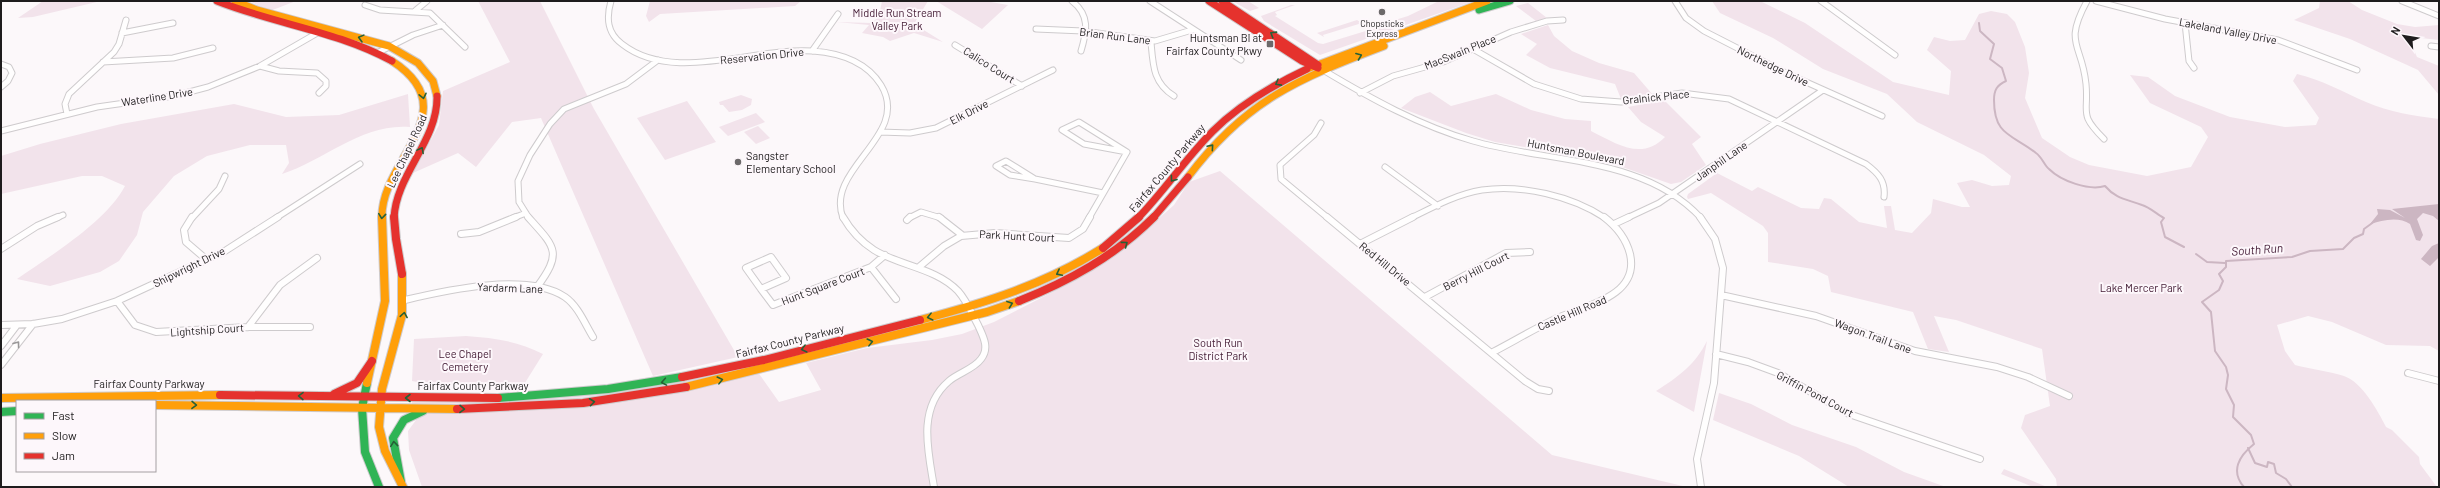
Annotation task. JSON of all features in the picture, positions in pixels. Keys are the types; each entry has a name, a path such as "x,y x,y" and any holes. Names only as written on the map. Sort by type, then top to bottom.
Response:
{"main road":[{"name":"Lee Chapel Road","path":"217,1 245,15 379,52 397,61 411,73 420,84 424,98 422,121 393,178 382,212 386,301 362,408 365,452 379,487"},
{"name":"Lee Chapel Road","path":"235,1 257,10 389,46 405,54 420,66 432,82 437,98 436,114 430,130 406,177 396,204 395,216 405,300 403,321 382,398 379,429 382,446 402,485"},
{"name":"Huntsman Boulevard","path":"1209,1 1302,61 1317,66"},
{"name":"Huntsman Boulevard","path":"1222,1 1286,41 1317,66"},
{"name":"Fairfax County Parkway","path":"1,398 122,394 382,398 531,397 646,385 738,366 968,308 1037,284 1078,263 1110,243 1150,208 1195,150 1222,122 1263,92 1317,66 1487,1"},
{"name":"Fairfax County Parkway","path":"156,405 381,407 435,409 498,409 560,406 655,393 716,381 973,316 1038,294 1076,276 1116,251 1158,214 1208,150 1231,126 1317,66 1510,1"},
{"path":"393,178 406,177"},
{"path":"317,396 339,393 352,386 363,377 372,361"},
{"path":"402,485 393,438 395,432 407,417 420,411 435,409"},
{"path":"1,412 16,411"}],"street":[{"path":"416,10 428,1"},
{"name":"Reservation Drive","path":"611,1 607,22 613,37 634,52 658,60 702,62 782,51 812,51 851,60 866,67 877,76 884,88 887,103 885,118 880,132 847,175 840,199 843,218 853,233 870,247 885,255 919,267 950,284 961,295 986,341 984,356 940,389 928,410 927,427 934,487"},
{"path":"1072,1 1085,14 1088,21 1087,32 1081,51"},
{"path":"1150,1 1192,30 1241,60"},
{"name":"Northedge Drive","path":"1675,1 1686,18 1704,31 1823,90 1882,116"},
{"path":"1822,1 1895,55"},
{"path":"2087,1 2076,21 2074,38 2086,84 2086,114 2093,128 2104,139"},
{"name":"Lakeland Valley Drive","path":"2096,1 2184,23 2278,40 2357,70"},
{"path":"2402,1 2439,16"},
{"path":"365,6 374,9 416,10 435,16 453,39 465,47"},
{"path":"812,51 838,14"},
{"path":"67,114 65,104 69,94 116,49 126,20"},
{"name":"MacSwain Place","path":"1360,93 1393,76 1443,62 1473,48 1533,24 1552,20 1563,20"},
{"path":"122,33 173,23"},
{"path":"2184,23 2189,61 2194,68"},
{"path":"379,52 412,35 443,25"},
{"name":"Waterline Drive","path":"1,131 108,104 190,92 225,81 260,66 325,28"},
{"name":"Brian Run Lane","path":"1036,29 1087,32 1151,42 1174,37 1192,30"},
{"path":"1151,42 1156,83 1163,90 1174,96"},
{"name":"Calico Court","path":"955,44 1022,86"},
{"path":"2431,46 2439,47"},
{"path":"104,62 158,60 195,54 213,48"},
{"name":"Gralnick Place","path":"1473,48 1534,84 1568,96 1599,101 1621,102 1670,94 1703,94 1736,102 1779,121 1870,166 1885,184 1884,198"},
{"path":"537,287 552,268 554,254 550,243 526,213 517,196 519,180 555,118 578,102 631,81 658,60"},
{"path":"1,64 9,67 12,73 8,81 1,87"},
{"path":"260,66 279,71 317,73 326,81 326,86 319,93"},
{"name":"Huntsman Boulevard","path":"1317,66 1360,93 1397,112 1470,140 1511,151 1614,170 1644,180 1672,194 1706,224 1716,240 1722,262 1721,295 1712,400 1698,460 1701,487"},
{"name":"Elk Drive","path":"880,132 910,133 936,128 1053,70"},
{"name":"Janphil Lane","path":"1614,224 1627,220 1672,194 1823,90"},
{"path":"1079,122 1127,152 1084,144 1062,130 1079,122"},
{"name":"Red Hill Drive","path":"1322,123 1317,134 1296,149 1280,165 1281,179 1493,352 1525,380 1538,389 1549,391"},
{"name":"Park Hunt Court","path":"919,267 950,242 962,235 980,233 1069,238 1083,229 1127,152"},
{"path":"1035,179 1006,160 996,166 1010,175 1103,193"},
{"name":"Shipwright Drive","path":"1,325 33,324 79,315 117,301 207,260 246,238 360,164"},
{"path":"1385,168 1438,206"},
{"path":"207,260 186,242 184,230 192,215 222,186 225,176"},
{"name":"Castle Hill Road","path":"1360,244 1438,206 1482,190 1525,191 1571,201 1590,209 1614,224 1626,241 1632,268 1628,280 1619,290 1607,300 1553,319 1493,352"},
{"path":"907,220 914,214 922,212 954,225 962,235"},
{"path":"461,234 479,232 526,213"},
{"path":"1,248 43,223 63,215"},
{"path":"1,243 7,244"},
{"name":"Berry Hill Court","path":"1425,297 1506,253 1530,252"},
{"name":"Hunt Square Court","path":"761,288 786,278 771,258 746,268 773,306 871,267 885,255"},
{"path":"248,327 280,285 317,258"},
{"name":"Hunt Square Court","path":"871,267 896,299"},
{"name":"Yardarm Lane","path":"405,300 462,287 537,287 558,293 566,298 593,337"},
{"name":"Wagon Trail Lane","path":"1721,295 1816,316 1915,351 1998,367 2028,377 2068,396"},
{"name":"Lightship Court","path":"117,301 135,325 149,331 165,333 248,327 310,327"},
{"path":"1,365 33,324"},
{"path":"1,346 17,325"},
{"name":"Griffin Pond Court","path":"1716,354 1748,362 1778,373 1849,414 1980,459"},
{"path":"2408,373 2439,381"}],"green space":[{"path":"43,1 101,1 33,17 18,18"},
{"path":"249,1 296,1 270,11"},
{"path":"478,1 540,1 594,109 738,357 653,376 541,118 512,122 476,167 458,153 413,173 439,125 443,91 510,62"},
{"path":"650,1 801,1 795,6 660,14 649,22 646,16"},
{"name":"Middle Run Stream Valley Park","path":"882,1 928,1 914,24 943,42 914,33 890,41 883,37 862,33 869,25 837,22 872,23 879,16"},
{"name":"Middle Run Stream Valley Park","path":"936,1 985,1 1008,5 982,29"},
{"path":"1232,1 1248,1 1259,8 1250,11"},
{"path":"1439,1 1474,1 1320,55 1264,21 1261,16 1291,5 1295,5 1275,12 1277,15 1275,16 1318,43 1323,44 1408,16"},
{"name":"Lake Mercer Park","path":"1712,1 1760,1 1805,23 1893,82 1949,95 1951,71 1927,50 1934,37 1950,41 1965,40 1979,14 1991,11 2007,14 2015,22 2025,47 2029,73 2025,98 2042,138 2070,157 2089,165 2147,176 2191,167 2208,137 2201,127 2150,103 2130,75 2148,77 2175,96 2230,117 2285,127 2316,125 2319,118 2293,81 2297,74 2324,83 2366,102 2393,111 2439,119 2439,351 2430,346 2386,345 2332,322 2308,316 2277,325 2285,351 2295,365 2344,376 2357,384 2369,398 2386,427 2392,430 2419,457 2420,464 2437,487 2057,487 2056,479 2021,428 2025,415 2050,406 2042,349 1956,320 1934,316 1949,352 1928,349 1913,312 1831,292 1828,276 1813,269 1768,262 1768,233 1763,226 1711,193 1688,199 1687,197 1688,194 1717,173 1752,191 1758,187 1801,208 1819,209 1824,198 1831,199 1859,222 1887,228 1884,206 1891,206 1895,230 1912,233 1931,213 1933,199 1962,207 1970,207 1957,183 1972,180 1992,186 2009,185 2011,176 1984,155 1917,122 1887,94 1823,69 1773,38 1720,13"},
{"path":"2320,1 2348,1 2362,10 2397,24 2415,27 2439,25 2439,40 2421,38 2410,41 2417,57 2439,66 2439,95 2418,70 2350,39 2294,20 2319,8"},
{"path":"1528,3 1547,18 1536,21 1516,6"},
{"path":"1357,20 1362,23 1323,35 1324,37 1317,33"},
{"path":"1548,25 1554,36 1572,51 1599,63 1634,73 1653,95 1621,99 1615,84 1550,68 1526,55 1537,44 1521,34"},
{"path":"1430,92 1451,106 1496,94 1531,110 1565,119 1591,121 1591,131 1620,145 1638,149 1647,148 1656,144 1665,137 1641,122 1628,107 1664,100 1701,137 1692,144 1706,165 1681,182 1671,184 1605,161 1495,142 1466,133 1401,108 1415,97"},
{"path":"408,94 410,127 392,127 360,136 298,168 282,174 289,163 286,145 250,145 207,156 174,176 143,212 137,235 119,261 100,272 50,286 17,279 61,249 91,225 105,212 125,186 102,176 82,176 1,194 1,156 40,144 121,124 234,104 286,117 339,115"},
{"path":"741,95 752,99 751,105 742,110 729,112 723,105 720,105 719,102"},
{"path":"687,101 716,142 665,160 637,118"},
{"path":"756,113 765,122 728,136 719,127"},
{"path":"758,126 770,138 756,144 744,132"},
{"name":"South Run District Park","path":"1220,171 1552,455 1687,487 422,487 409,450 408,431 416,420 410,394 542,394 755,368 779,402 821,390 806,363 867,348 932,340 962,334 994,322 1074,281 1140,235 1174,205 1189,182"},
{"name":"Lee Chapel Cemetery","path":"466,336 515,343 543,354 523,386 427,384 412,381 414,339"},
{"path":"1707,341 1694,412 1656,391 1672,381 1685,370 1697,357"},
{"path":"1719,393 1751,404 1792,425 1856,447 1904,472 1946,487 1849,487 1799,456 1713,420"},
{"path":"2004,469 2047,487 2033,487 2001,474"}],"shaded area":[{"path":"2439,204 2439,221 2433,216 2423,213 2417,219 2423,235 2420,241 2416,240 2410,224 2401,220 2396,219 2380,221 2370,224 2378,214 2377,209 2390,210 2405,218 2392,209"},
{"path":"2439,243 2439,257 2430,266 2421,259 2432,246"}],"waterway":[{"path":"1979,23 1980,31 1994,44 1990,59 2002,68 2006,81 2000,84 1995,91 1994,96 1995,112 1997,121 2001,128 2038,155 2047,167 2054,173 2068,181 2083,186 2105,186 2113,194 2145,206 2164,218 2161,222 2165,237 2184,247"},
{"name":"South Run","path":"2249,449 2254,444 2251,435 2233,417 2234,405 2226,389 2228,375 2226,367 2215,351 2211,312 2202,302 2219,290 2223,281 2219,274 2226,267 2226,261 2292,257 2310,251 2343,249 2354,238 2363,234 2364,229 2375,221"},
{"path":"2196,254 2207,262 2225,263"},
{"name":"South Run","path":"2244,487 2240,481 2237,470 2238,464 2249,449"},
{"path":"2249,449 2255,463 2267,467 2268,462 2274,464 2276,473 2286,479 2292,487"}],"traffic: fast":[{"path":"1479,10 1510,1"},
{"path":"498,398 608,389 682,377"},
{"path":"367,383 362,408 365,452 379,487"},
{"path":"1,412 16,411"},
{"path":"401,482 393,438 397,428 404,420 413,414 423,411"}],"traffic: slow":[{"path":"235,1 257,10 389,46 418,63 433,81 437,96"},
{"path":"1307,69 1487,1"},
{"path":"1188,177 1210,148 1225,132 1260,103 1279,91 1320,71 1384,46"},
{"path":"367,383 385,301 382,212 393,178 423,121 422,92 406,70 392,61"},
{"path":"920,320 992,300 1038,283 1060,273 1103,248"},
{"path":"402,274 404,295 402,315 398,335 382,389 379,408 379,427 385,451 391,466 403,487"},
{"path":"686,387 987,312 1019,301"},
{"path":"1,398 220,395"},
{"path":"156,405 457,409"}],"traffic: jam":[{"path":"217,1 238,10 261,17 351,41 392,61"},
{"path":"1209,1 1302,61 1318,68"},
{"path":"1222,1 1318,65"},
{"path":"1103,248 1119,236 1148,208 1199,146 1223,121 1257,96 1307,69"},
{"path":"402,274 394,221 396,204 406,178 434,120 437,107 437,96"},
{"path":"1019,301 1069,279 1113,252 1153,218 1171,199 1188,177"},
{"path":"682,377 764,360 920,320"},
{"path":"334,394 357,383 372,361"},
{"path":"457,409 583,403 686,387"},
{"path":"220,395 498,398"}],"place":[{"name":"Chopsticks Express","path":"1382,12"},
{"name":"Huntsman Bl at Fairfax County Pkwy","path":"1270,44"},
{"name":"Sangster Elementary School","path":"738,162"}]}
